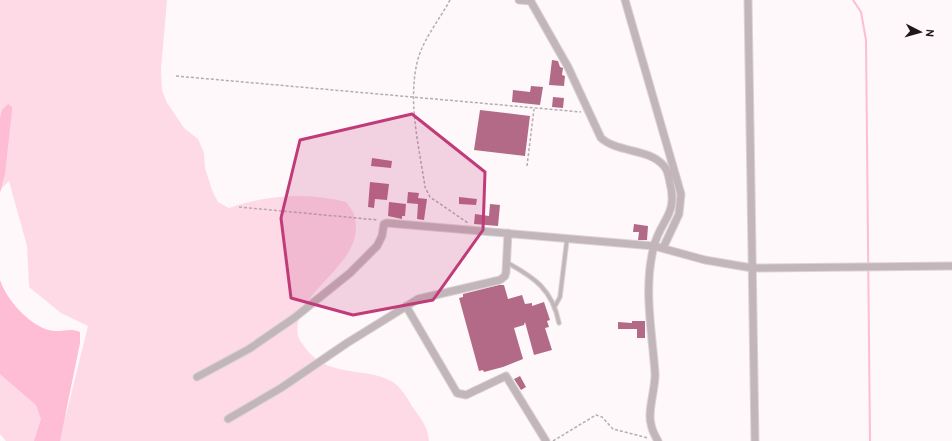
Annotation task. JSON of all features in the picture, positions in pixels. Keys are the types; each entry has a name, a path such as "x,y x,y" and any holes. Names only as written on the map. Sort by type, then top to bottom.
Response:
{"street":[{"path":"519,0 531,0 568,68 601,138 608,144 626,148 652,158 665,167 672,190 672,205 667,219 657,235 649,268 648,303 655,374 650,422 657,439"},
{"path":"625,0 681,194 679,214 663,248"},
{"path":"748,0 755,441"},
{"path":"197,377 249,349 294,318 350,273 377,246 382,236 385,223 654,246 705,260 752,268 952,266"},
{"path":"228,419 281,388 406,306 423,298 500,280 505,276 508,233"},
{"path":"406,306 457,393 466,395 506,376 546,441"}],"lane":[{"path":"555,306 560,297 567,239"},
{"path":"506,262 538,281 546,289 555,306 559,323"}],"path":[{"path":"450,0 420,54 416,69 414,98 425,187 430,197 469,224 475,230"},
{"path":"176,76 534,109 589,112"},
{"path":"527,166 534,109"},
{"path":"239,207 378,220 385,223"},
{"path":"553,441 596,415 602,417 615,430 646,438 657,439"}],"highlighted area":[{"path":"412,114 485,172 483,230 433,300 353,315 291,298 281,218 300,140"}],"shaded area":[{"path":"0,0 167,0 161,69 162,90 167,103 184,128 198,139 204,153 205,168 212,190 218,202 229,208 258,200 287,196 301,196 346,202 354,215 356,233 350,249 341,263 305,305 299,320 298,336 313,356 323,363 334,368 369,374 395,383 422,421 426,428 429,441 6,441 0,434 0,342 17,357 66,415 88,326 61,313 29,287 27,246 9,181 0,190"},
{"path":"8,104 12,107 12,111 5,174 0,193 0,118 2,110"},
{"path":"0,280 8,297 22,313 38,326 55,331 71,330 80,332 80,343 60,441 34,441 41,419 36,405 0,374"}],"building":[{"path":"552,60 558,61 560,67 563,68 562,75 565,76 564,86 549,85"},
{"path":"531,86 543,87 540,105 512,102 513,90 530,92"},
{"path":"553,97 564,98 563,108 552,107"},
{"path":"480,110 530,116 525,156 474,150"},
{"path":"372,158 392,161 391,168 371,166"},
{"path":"370,182 389,184 387,200 375,199 374,208 368,207"},
{"path":"408,192 419,193 418,198 427,199 424,220 417,219 418,204 407,203"},
{"path":"459,197 477,199 476,205 459,204"},
{"path":"389,202 406,204 405,216 402,216 402,219 388,216"},
{"path":"490,204 500,205 498,226 474,224 475,214 489,216"},
{"path":"634,224 648,226 647,240 638,240 639,232 633,232"},
{"path":"504,285 508,299 522,295 525,304 532,303 532,306 544,302 550,320 547,321 549,327 545,328 552,350 534,355 525,322 524,325 514,328 523,359 503,367 484,372 483,370 479,371 459,298 463,297 463,294"},
{"path":"632,321 645,321 645,338 637,338 637,329 618,329 618,322 632,323"},
{"path":"520,376 526,387 521,390 514,379"}],"waterway":[{"path":"853,0 861,12 866,40 870,441"}]}
